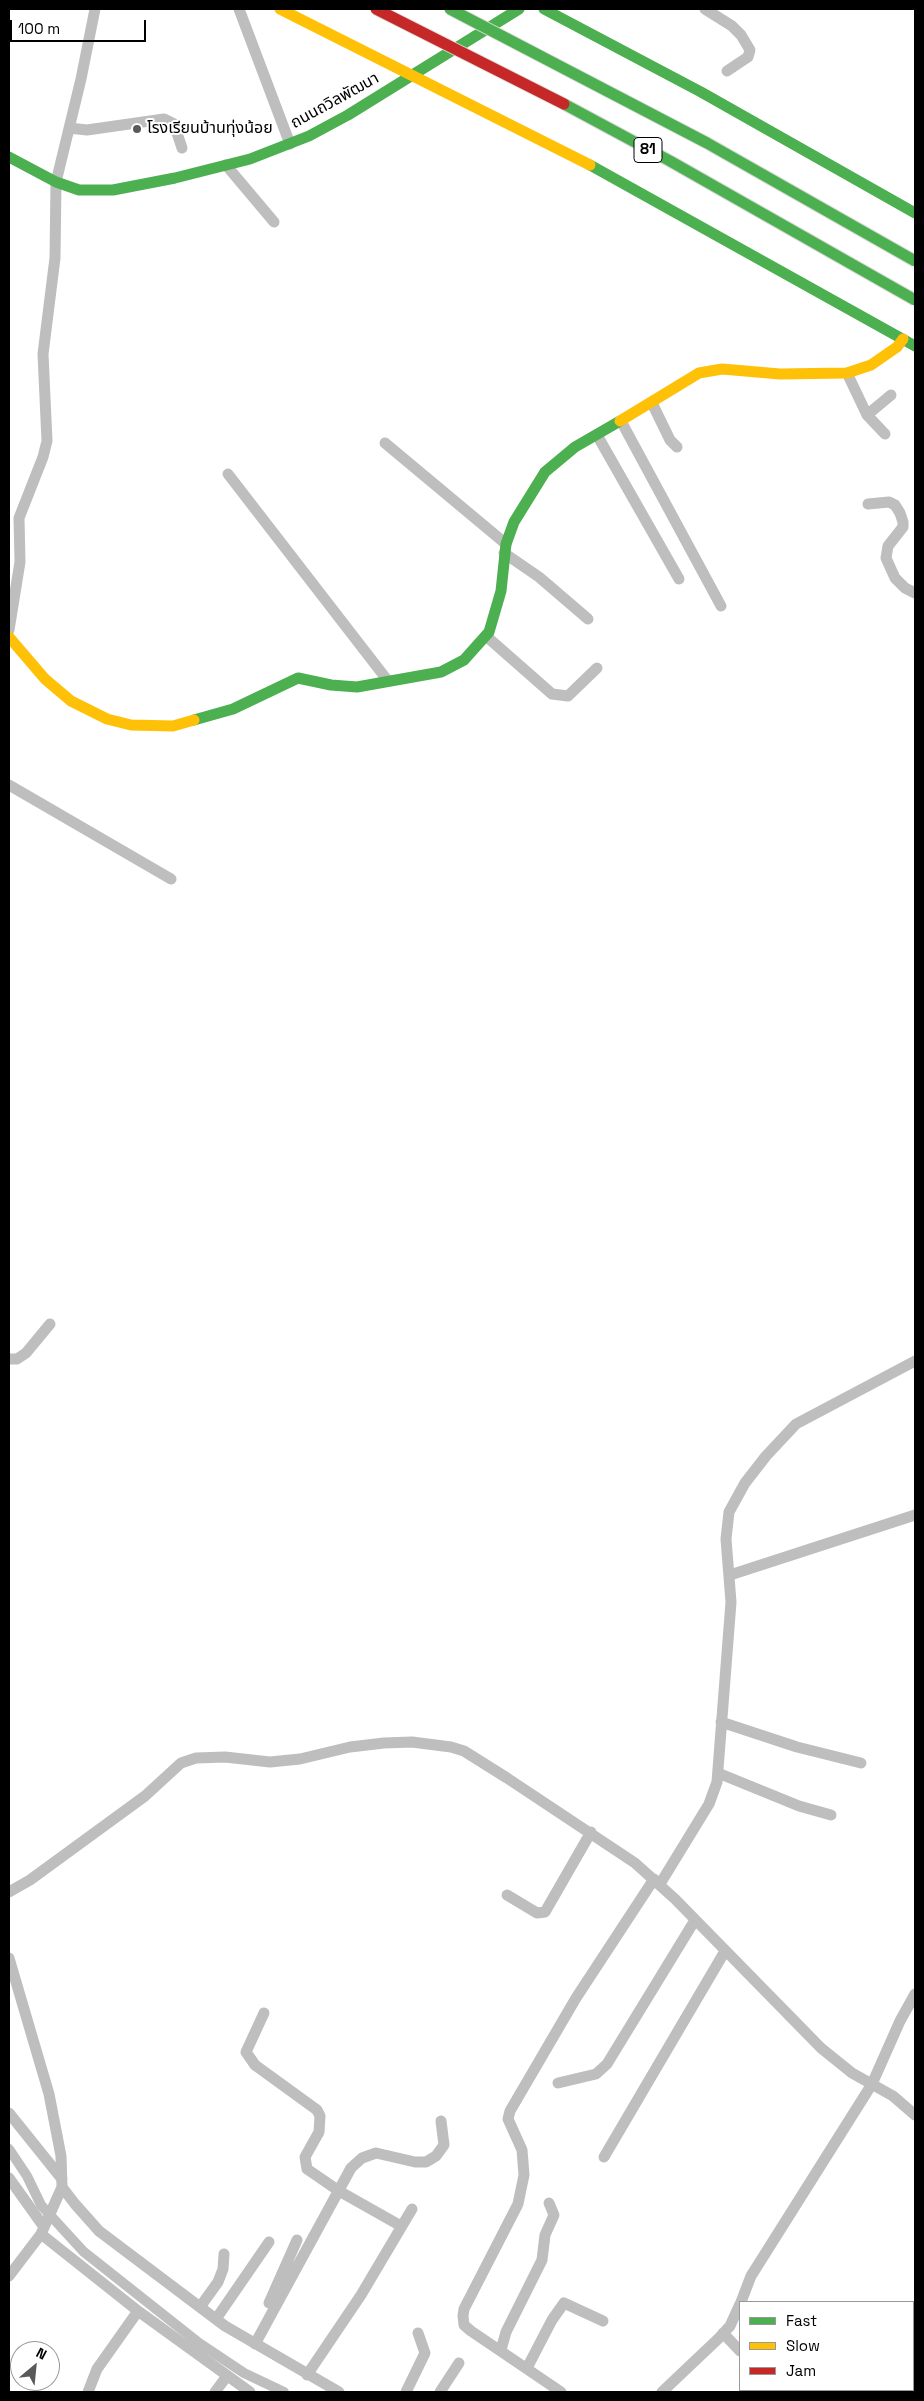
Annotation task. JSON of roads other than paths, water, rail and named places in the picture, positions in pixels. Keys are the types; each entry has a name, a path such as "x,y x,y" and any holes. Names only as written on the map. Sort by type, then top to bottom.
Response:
{"main road":[{"path":"280,9 592,166 915,346"},
{"name":"81","path":"376,9 538,90 670,161 915,300"},
{"name":"81","path":"450,9 690,134 915,261"},
{"name":"ถนนถวิลพัฒนา","path":"9,157 56,182 79,190 113,190 175,178 250,159 290,144 348,116 519,9"},
{"path":"544,9 701,92 915,213"},
{"path":"9,637 45,679 71,702 107,719 131,725 173,726 208,717 234,709 298,678 343,687 441,672 454,667 474,652 486,636 499,599 505,548 524,503 545,472 574,448 652,403 699,373 709,370 742,370 780,374 847,373 872,365 897,347 903,339"}],"street":[{"path":"9,630 20,562 19,518 39,468 47,441 43,354 56,258 56,182 70,128 95,9"},
{"path":"239,9 290,144"},
{"path":"705,9 736,30 750,50 748,57 727,71"},
{"path":"70,128 87,130 164,119 174,124 182,148"},
{"path":"226,165 274,222"},
{"path":"847,373 867,415 885,434"},
{"path":"867,415 890,395"},
{"path":"652,403 670,440 677,447"},
{"path":"621,421 721,606"},
{"path":"596,435 678,579"},
{"path":"385,443 588,619"},
{"path":"228,474 388,681"},
{"path":"868,504 889,502 895,505 900,513 904,522 903,527 888,546 886,558 895,578 905,588 915,593"},
{"path":"486,636 552,694 568,696 597,668"},
{"path":"9,785 171,879"},
{"path":"9,1359 17,1359 26,1353 50,1324"},
{"path":"561,2392 501,2350 470,2332 464,2325 462,2316 518,2204 524,2174 522,2150 508,2119 510,2111 576,1998 657,1882 713,1797 718,1773 730,1631 730,1575 726,1539 729,1512 745,1483 779,1440 796,1424 915,1360"},
{"path":"730,1575 915,1514"},
{"path":"721,1722 796,1747 860,1763"},
{"path":"9,1892 30,1880 145,1796 181,1763 196,1758 225,1757 270,1762 300,1759 384,1743 412,1742 442,1745 464,1752 635,1862 821,2048 852,2073 893,2096 915,2115"},
{"path":"718,1773 799,1806 831,1815"},
{"path":"507,1895 537,1913 545,1912 591,1832"},
{"path":"558,2083 596,2074 607,2064 695,1920"},
{"path":"604,2157 725,1951"},
{"path":"9,1958 49,2094 61,2156 61,2187 44,2227 9,2276"},
{"path":"742,2301 762,2257 872,2084 915,1994"},
{"path":"264,2014 246,2052 254,2065 317,2110 320,2116 319,2132 305,2158 307,2169 339,2191 401,2226"},
{"path":"9,2114 61,2187 99,2231 216,2319 257,2339 307,2376 339,2392"},
{"path":"257,2339 351,2168 362,2158 376,2153 415,2162 426,2162 436,2156 444,2145 441,2121"},
{"path":"9,2178 44,2227 138,2311 250,2392"},
{"path":"501,2350 506,2332 542,2260 545,2235 554,2215 549,2203"},
{"path":"307,2376 361,2295 412,2208"},
{"path":"257,2339 259,2324 297,2240"},
{"path":"216,2319 269,2242"},
{"path":"200,2307 218,2282 224,2269 224,2254"},
{"path":"527,2368 552,2320 564,2303 603,2321"},
{"path":"662,2392 723,2333 739,2308"},
{"path":"88,2392 97,2369 138,2311"},
{"path":"406,2392 425,2353 418,2333"},
{"path":"723,2333 739,2349"},
{"path":"440,2392 459,2363"},
{"path":"215,2392 227,2376"}],"waterway":[{"path":"9,2149 27,2176 41,2205 84,2252 199,2343 244,2373 284,2392"}],"place":[{"name":"โรงเรียนบ้านทุ่งน้อย","path":"137,129"}]}
